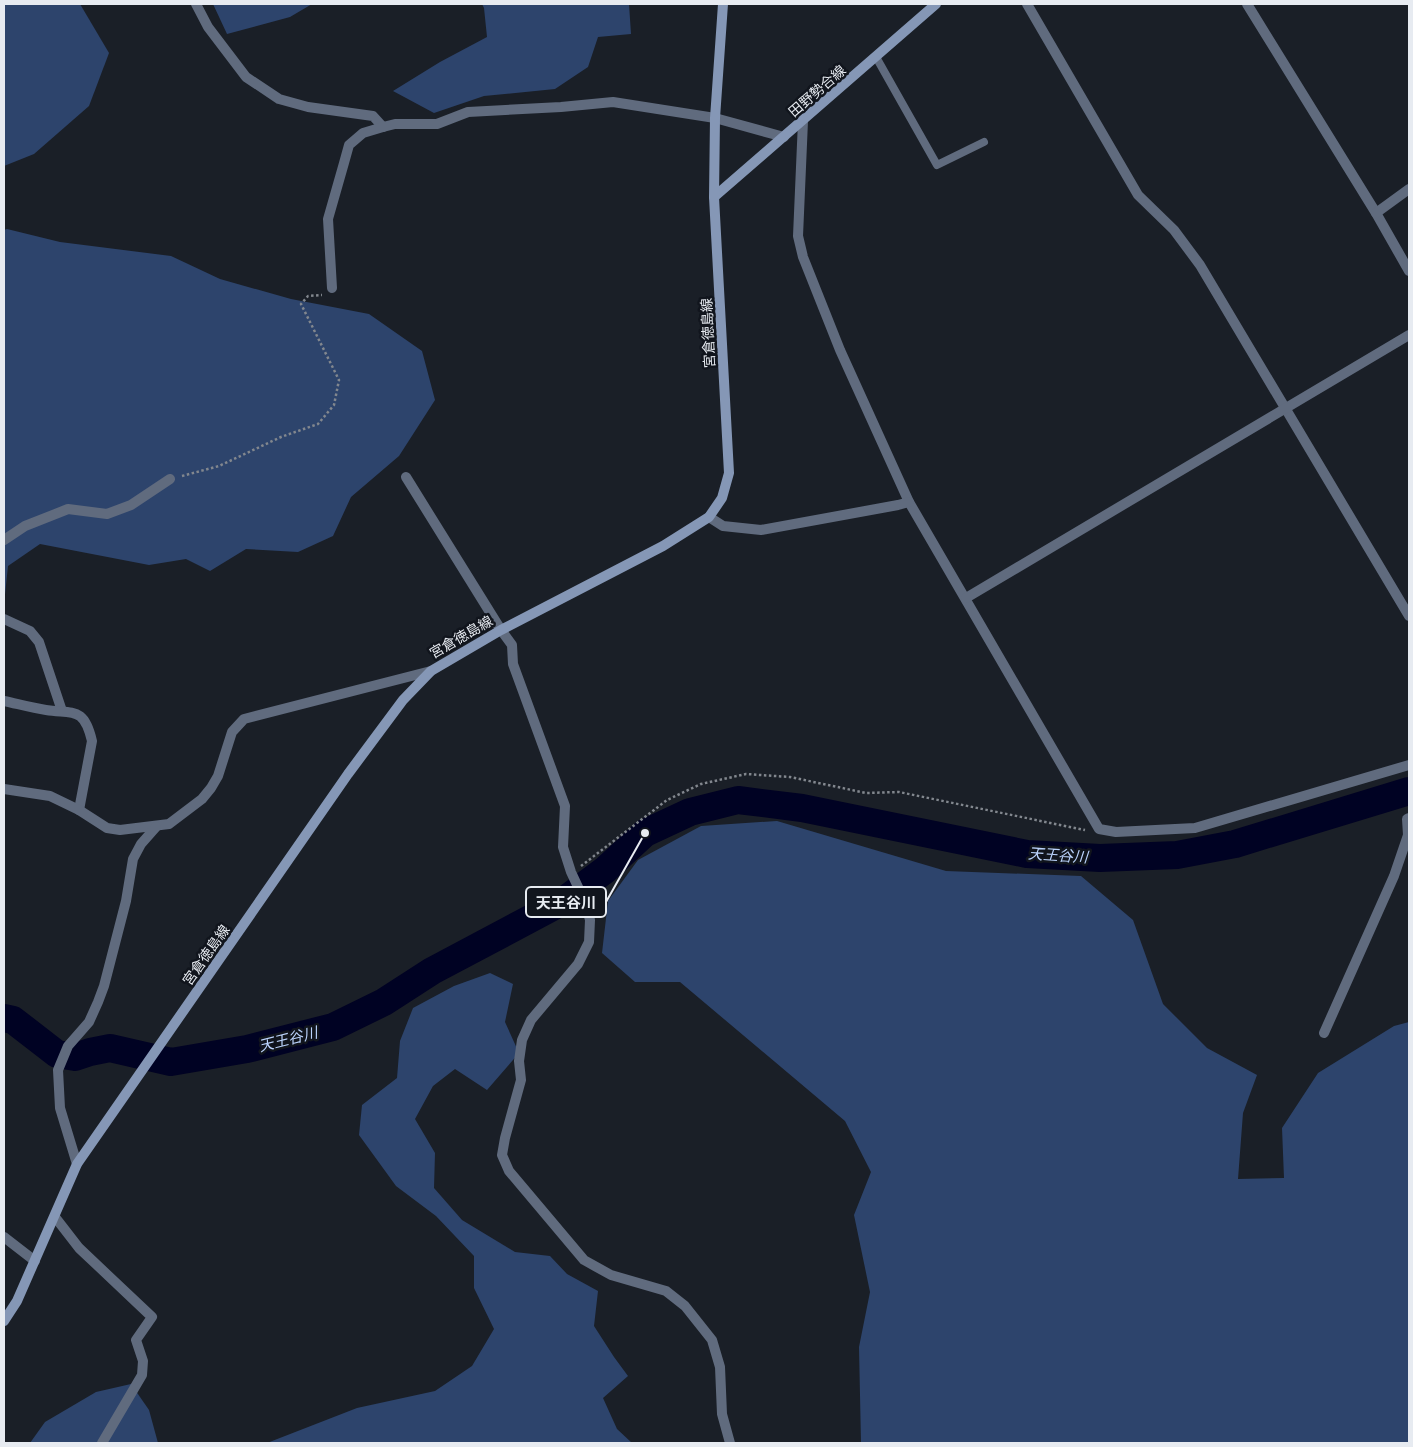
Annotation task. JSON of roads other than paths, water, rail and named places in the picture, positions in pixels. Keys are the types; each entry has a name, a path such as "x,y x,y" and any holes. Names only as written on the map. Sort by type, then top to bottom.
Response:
{"main road":[{"name":"宮倉徳島線","path":"4,1321 17,1301 77,1164 348,774 403,700 430,671 501,630 663,546 709,517 722,498 730,473 714,197 715,118 723,4"},
{"name":"田野勢合線","path":"714,197 936,4"}],"street":[{"path":"196,4 208,27 246,77 280,99 308,107 373,116 383,126"},
{"path":"1027,4 1138,196 1174,230 1200,265 1287,408 1409,616"},
{"path":"1248,4 1376,213 1409,271"},
{"path":"332,288 328,219 349,145 363,133 383,126 395,124 437,124 468,112 613,102 715,118 784,137"},
{"path":"803,121 798,236 803,257 840,350 909,502 1099,829 1116,832 1195,828 1409,765"},
{"path":"1376,213 1409,189"},
{"path":"966,598 1409,335"},
{"path":"406,477 512,645 513,664 565,806 563,848 590,920 590,942 578,964 531,1020 522,1040 519,1061 521,1080 502,1155 509,1171 584,1260 611,1275 666,1291 685,1306 712,1340 720,1367 722,1414 730,1443"},
{"path":"4,540 25,526 68,509 107,514 131,505 170,479"},
{"path":"709,517 723,526 761,530 909,502"},
{"path":"4,619 30,631 39,642 62,710"},
{"path":"4,789 50,796 79,810 107,828 120,830 169,824 202,799 211,788 218,776 232,732 244,719 430,671"},
{"path":"4,701 46,710 62,710 77,714 83,719 90,730 92,741 79,810"},
{"path":"1324,1033 1394,876 1408,835 1409,818"},
{"path":"77,1164 60,1108 58,1070 68,1046 89,1022 98,1002 104,986 126,901 133,859 141,844 156,827"},
{"path":"55,1217 79,1248 152,1317 136,1340 143,1361 142,1375 102,1443"},
{"path":"4,1237 35,1261"}],"lane":[{"path":"876,57 937,165 984,142"}],"waterway":[{"name":"天王谷川","path":"4,1018 13,1020 57,1054 75,1057 110,1048 171,1062 247,1049 333,1027 384,1002 432,971 562,902 605,870 645,833 690,812 738,800 802,808 1027,854 1100,858 1177,855 1235,844 1409,791"}],"place":[{"name":"天王谷川","path":"645,833"}]}
